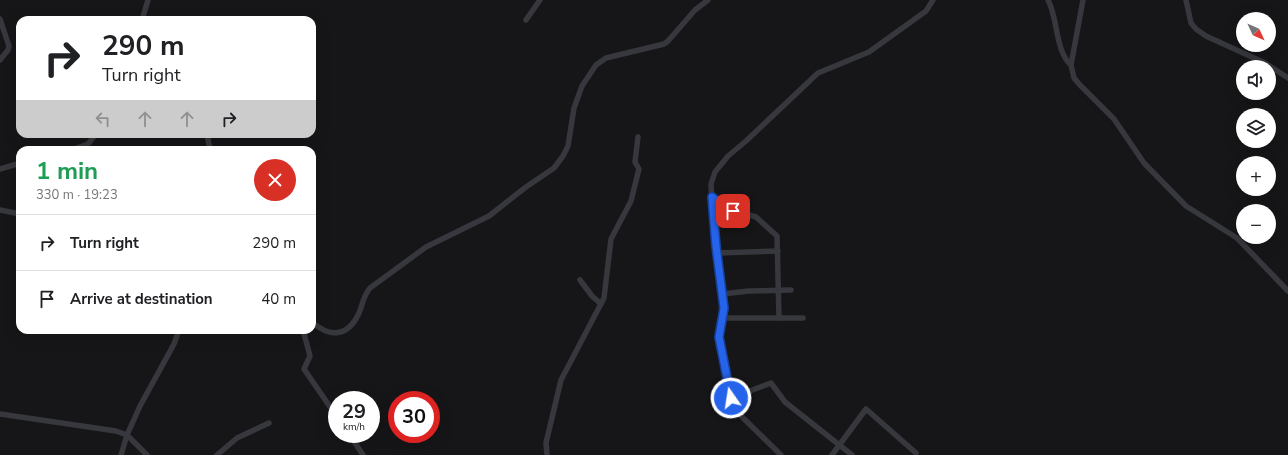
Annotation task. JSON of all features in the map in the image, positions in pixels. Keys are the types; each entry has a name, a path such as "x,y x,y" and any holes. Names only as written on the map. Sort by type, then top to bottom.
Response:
{"street":[{"path":"144,16 148,0"},
{"path":"526,20 540,0"},
{"path":"316,325 329,333 337,334 344,330 356,318 366,293 383,278 426,247 490,216 526,187 554,168 564,156 568,146 574,108 582,86 596,65 606,58 664,44 673,38 695,10 708,0"},
{"path":"781,455 737,412 731,398 719,337 724,308 716,253 711,184 715,172 720,164 818,73 869,52 926,11 933,0"},
{"path":"1048,0 1054,16 1060,43 1067,62 1071,65"},
{"path":"1084,0 1071,65 1074,78 1114,120 1144,162 1186,206 1237,238 1288,291"},
{"path":"1186,0 1191,23 1196,29 1206,36 1265,63 1288,78"},
{"path":"0,19 9,46 8,50 0,60"},
{"path":"547,455 546,443 561,380 601,304 607,286 611,239 631,201 639,169 635,162 638,137"},
{"path":"82,146 88,144 93,138"},
{"path":"0,169 16,164"},
{"path":"712,197 726,208 756,217 777,236 779,290 778,318"},
{"path":"0,210 16,213"},
{"path":"716,253 778,251"},
{"path":"580,280 592,296 601,304"},
{"path":"722,294 749,290 791,290"},
{"path":"723,318 803,318"},
{"path":"121,455 127,435 140,406 174,344 178,334"},
{"path":"304,334 310,356 304,369 328,405"},
{"path":"731,398 768,383 771,384 785,402 852,455"},
{"path":"832,455 866,409 916,453"},
{"path":"0,414 116,431 127,435 147,455"},
{"path":"216,455 237,438 269,424"},
{"path":"355,443 363,455"}],"route":[{"path":"731,398 719,337 724,308 716,246 712,197 726,208 733,211"}]}
